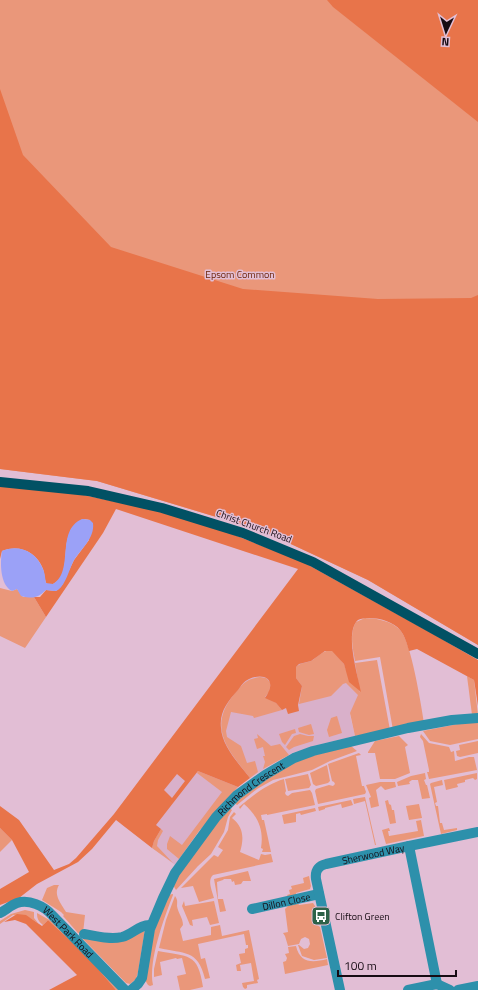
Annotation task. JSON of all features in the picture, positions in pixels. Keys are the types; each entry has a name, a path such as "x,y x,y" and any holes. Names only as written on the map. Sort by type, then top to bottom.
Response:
{"main road":[{"name":"Christ Church Road","path":"0,482 88,491 162,508 243,533 313,562 478,654"}],"street":[{"name":"Richmond Crescent","path":"131,990 142,978 151,925 180,864 227,804 237,795 265,775 294,758 317,749 408,728 452,720 478,718"},
{"path":"409,846 478,832"},
{"name":"Sherwood Way","path":"340,990 319,894 316,875 317,869 321,866 409,846 437,984"},
{"name":"Dillon Close","path":"252,909 319,894"},
{"name":"West Park Road","path":"0,912 23,902 32,903 44,908 125,990"},
{"path":"84,934 114,938 126,935 143,926 151,925"},
{"path":"408,990 437,984 450,990"},
{"path":"458,990 478,986"}],"shaded area":[{"path":"327,0 478,0 478,122 333,7"},
{"path":"0,89 23,155 111,247 243,289 378,299 471,298 478,295 478,645 368,580 263,531 97,481 0,469"},
{"path":"0,484 65,491 154,510 222,530 303,562 478,660 478,706 474,680 417,649 409,651 402,632 396,626 386,621 374,618 358,620 354,626 352,634 352,644 361,692 349,682 344,664 332,651 325,651 311,661 299,664 296,667 296,678 302,686 298,705 299,711 288,714 286,708 282,710 276,703 265,698 269,692 270,682 265,677 260,676 247,680 225,707 221,717 221,728 224,741 228,748 236,761 250,778 238,787 198,771 156,825 161,829 152,848 116,820 92,849 78,862 37,884 19,898 0,905 0,889 29,872 12,840 0,828 0,806 19,820 54,870 69,864 114,814 298,569 116,509 103,533 46,617 34,597 40,597 46,590 56,591 62,585 74,560 89,540 90,520 80,520 71,530 68,536 62,575 53,584 47,584 45,581 44,571 40,563 27,551 15,548 8,549 2,551 0,559","holes":["177,774 185,781 172,798 164,790"]},
{"path":"353,649 363,706 350,715 355,736 317,745 292,753 247,780 225,800 199,831 175,865 121,824 238,672"},
{"path":"17,914 26,915 42,926 48,920 87,956 116,990 49,990 77,975 26,924 15,920 4,922"}],"green space":[{"name":"Epsom Common","path":"0,0 478,0 478,645 368,580 263,531 97,481 0,469"},
{"path":"0,588 12,591 17,589 23,597 34,597 46,617 25,648 0,636"},
{"path":"365,618 379,619 393,624 404,636 412,659 424,723 393,730 380,657 355,661 352,641 354,626 356,622"},
{"path":"331,650 344,664 346,670 360,692 355,663 377,660 390,730 355,736 350,713 358,695 346,683 343,684 331,696 299,704 302,686 296,678 296,667 311,661 325,651"},
{"path":"467,676 474,680 478,715 472,715"},
{"path":"260,677 266,678 271,683 269,692 265,697 276,703 282,710 254,718 253,716 231,712 226,731 227,737 241,746 247,763 255,761 258,772 250,778 228,747 223,737 221,727 222,717 227,705 235,693 248,680"},
{"path":"337,716 342,733 329,737 327,730 331,718"},
{"path":"478,720 478,739 450,745 430,741 423,731"},
{"path":"311,724 314,734 309,735 299,732 298,728"},
{"path":"295,729 296,733 292,734 285,745 279,734"},
{"path":"257,734 271,746 280,744 289,755 263,769 265,762 263,756 265,756 263,747 257,749 254,739 258,738"},
{"path":"300,734 314,736 313,741 289,750 286,747 294,736"},
{"path":"421,734 429,743 449,747 451,752 454,751 455,761 474,757 477,770 429,779 427,772 429,772 429,770 423,741 420,737"},
{"path":"399,736 408,745 405,747 410,773 395,779 380,779 375,753 368,752 375,741"},
{"path":"478,741 478,753 460,757 457,756 456,751 460,750 459,745"},
{"path":"351,746 357,751 330,761 312,770 273,780 257,789 237,805 234,802 295,760"},
{"path":"359,753 361,755 356,756 362,786 364,786 366,792 365,794 318,804 315,791 316,789 329,785 333,786 335,784 332,781 328,764"},
{"path":"327,765 330,781 328,783 316,786 313,784 310,773"},
{"path":"198,771 238,787 199,831 179,859 167,849 170,836 182,845 222,792 197,773"},
{"path":"425,773 426,779 424,780 427,785 430,798 422,799 418,780 412,780 409,782 410,784 398,786 397,782 411,776"},
{"path":"477,773 477,779 475,780 473,778 465,780 465,782 457,784 458,787 446,790 444,780"},
{"path":"308,774 311,785 309,788 288,791 285,779"},
{"path":"284,779 286,795 288,796 292,793 310,790 315,805 261,815 262,820 264,820 271,852 262,852 261,829 256,818 244,804 240,809 239,807 266,787"},
{"path":"442,780 443,785 434,787 437,802 435,803 436,806 438,806 440,823 442,823 444,830 457,828 457,830 441,834 430,784"},
{"path":"380,782 395,782 396,787 385,790 381,786 376,790 379,806 371,808 369,798 371,797 366,785"},
{"path":"365,797 376,845 365,801 354,804 353,799"},
{"path":"351,800 353,805 342,808 341,804 319,811 318,807"},
{"path":"388,800 392,810 394,810 396,823 390,824 385,801"},
{"path":"419,804 422,818 409,820 406,806"},
{"path":"228,807 232,810 228,817 224,832 211,854 176,890 173,883"},
{"path":"315,808 316,811 301,815 300,813 296,814 296,822 284,824 282,815"},
{"path":"234,812 236,814 232,818 239,825 242,834 240,852 259,860 261,854 271,854 273,862 213,875 210,883 214,898 199,902 193,886 181,888 214,855 218,857 223,850 218,847 228,830 230,817"},
{"path":"421,820 424,836 386,844 382,830 389,828 389,836 418,831 416,821"},
{"path":"0,828 12,840 0,852"},
{"path":"161,829 163,831 158,840 157,846 173,863 152,848"},
{"path":"248,871 251,881 243,881 241,884 235,885 234,881 232,882 231,879 224,879 217,882 218,899 223,899 226,911 220,912 214,879"},
{"path":"309,876 311,886 310,889 296,893 296,896 288,897 287,895 290,894 289,890 292,889 291,886 304,883 303,878"},
{"path":"54,885 59,885 57,889 57,896 66,912 85,915 83,933 78,933 61,912 42,900 47,888"},
{"path":"173,894 161,927 153,964 153,985 150,986 145,980 152,937 168,895"},
{"path":"175,896 183,922 180,929 183,941 211,935 211,927 220,925 222,936 249,930 259,979 257,980 258,983 247,985 247,988 245,989 243,987 242,983 254,981 251,963 240,965 241,971 237,971 236,965 241,963 239,954 245,953 245,949 248,948 244,934 198,944 201,959 205,958 210,978 205,979 198,962 189,954 159,948 166,920"},
{"path":"184,901 185,906 214,901 219,923 210,925 207,917 192,920 193,926 190,925 182,906"},
{"path":"298,903 299,905 313,903 315,906 317,915 315,918 317,925 320,927 327,958 314,960 302,956 298,945 304,949 308,948 310,944 309,939 305,937 301,939 299,944 288,946 283,933 288,932 285,909 289,905"},
{"path":"25,910 34,912 34,918 38,923 30,918 13,915 0,924 0,921 11,914"},
{"path":"37,913 53,922 81,951 48,920 43,925 38,919"},
{"path":"145,929 138,972 136,979 130,984 126,983 83,939"},
{"path":"296,946 300,956 304,959 316,961 327,959 328,965 285,974 283,962 286,961 287,958 285,954 289,953 288,947"},
{"path":"158,951 190,958 198,967 203,987 190,990 180,990 177,976 186,974 182,958 160,962 162,975 154,977 154,969"},
{"path":"90,960 120,990 116,990"}],"water":[{"path":"82,519 90,520 93,523 92,534 76,557 65,581 57,591 46,590 38,596 29,597 21,596 17,589 12,591 8,588 3,579 2,573 2,551 14,548 25,550 30,553 39,561 46,583 53,584 59,578 63,570 69,532 74,525"}],"place":[{"name":"Clifton Green","path":"321,916"}]}
